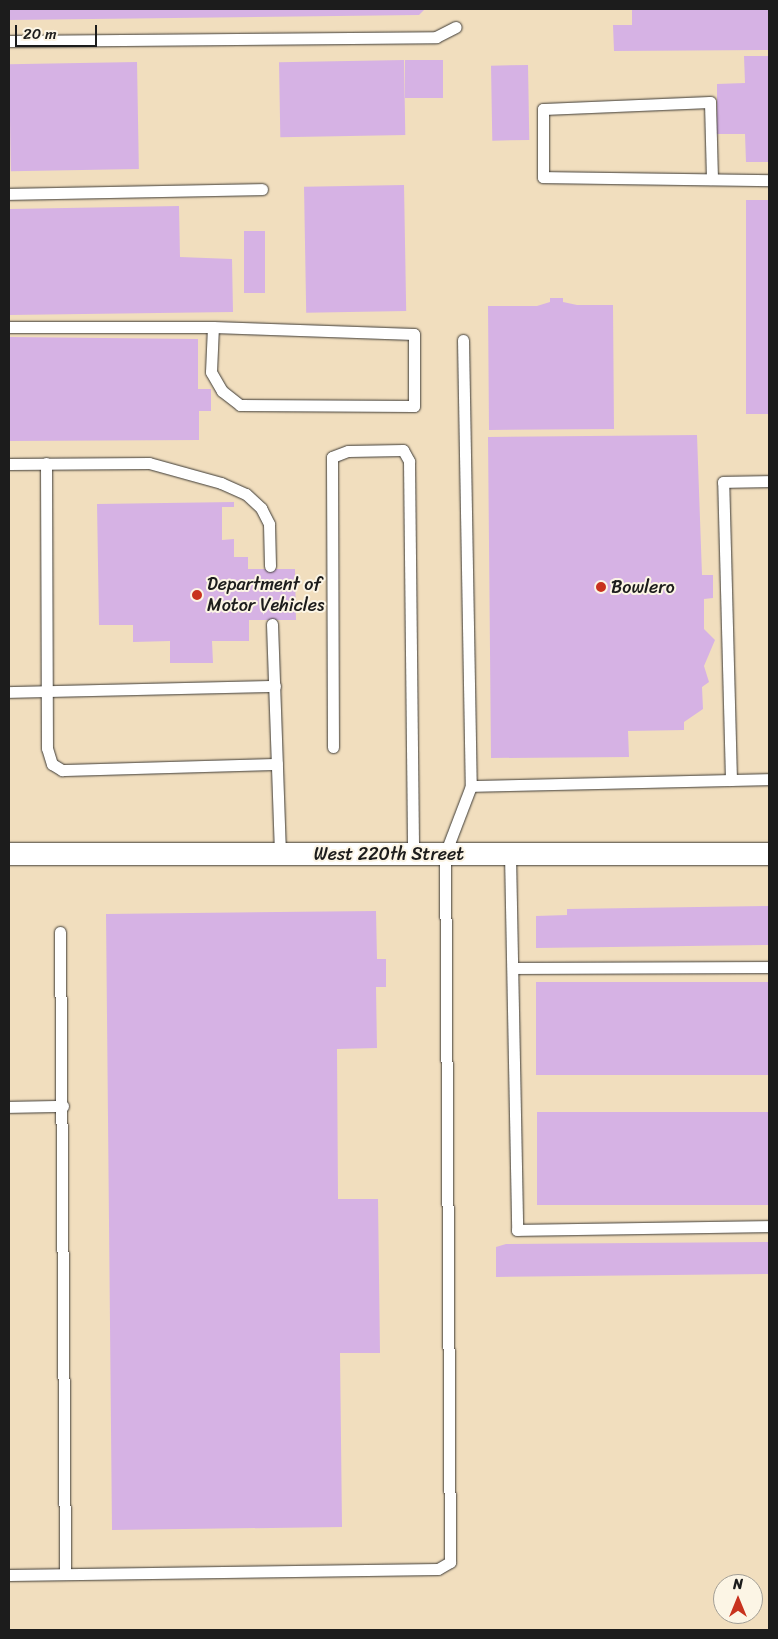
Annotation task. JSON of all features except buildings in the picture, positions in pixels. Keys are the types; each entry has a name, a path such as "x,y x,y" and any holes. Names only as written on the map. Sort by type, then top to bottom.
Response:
{"street":[{"name":"West 220th Street","path":"9,854 769,854"}],"lane":[{"path":"9,41 436,37 456,28"},
{"path":"712,179 710,102 544,109 543,177 769,180"},
{"path":"9,194 262,189"},
{"path":"9,327 213,327 414,334 414,406 240,405 222,391 211,372 213,327"},
{"path":"9,1575 438,1569 450,1562 445,854 471,786 463,340"},
{"path":"333,746 332,457 348,451 402,450 409,461 413,854"},
{"path":"46,463 48,756 62,770 277,764"},
{"path":"9,464 149,463 246,494 269,524 270,566"},
{"path":"731,780 723,482 769,481"},
{"path":"272,624 280,854"},
{"path":"9,692 275,686"},
{"path":"471,786 769,779"},
{"path":"510,854 514,968 517,1230 769,1226"},
{"path":"60,932 63,1106 65,1574"},
{"path":"514,968 769,967"},
{"path":"9,1108 63,1106"}],"place":[{"name":"Bowlero","path":"601,587"},
{"name":"Department of Motor Vehicles","path":"197,595"}]}
